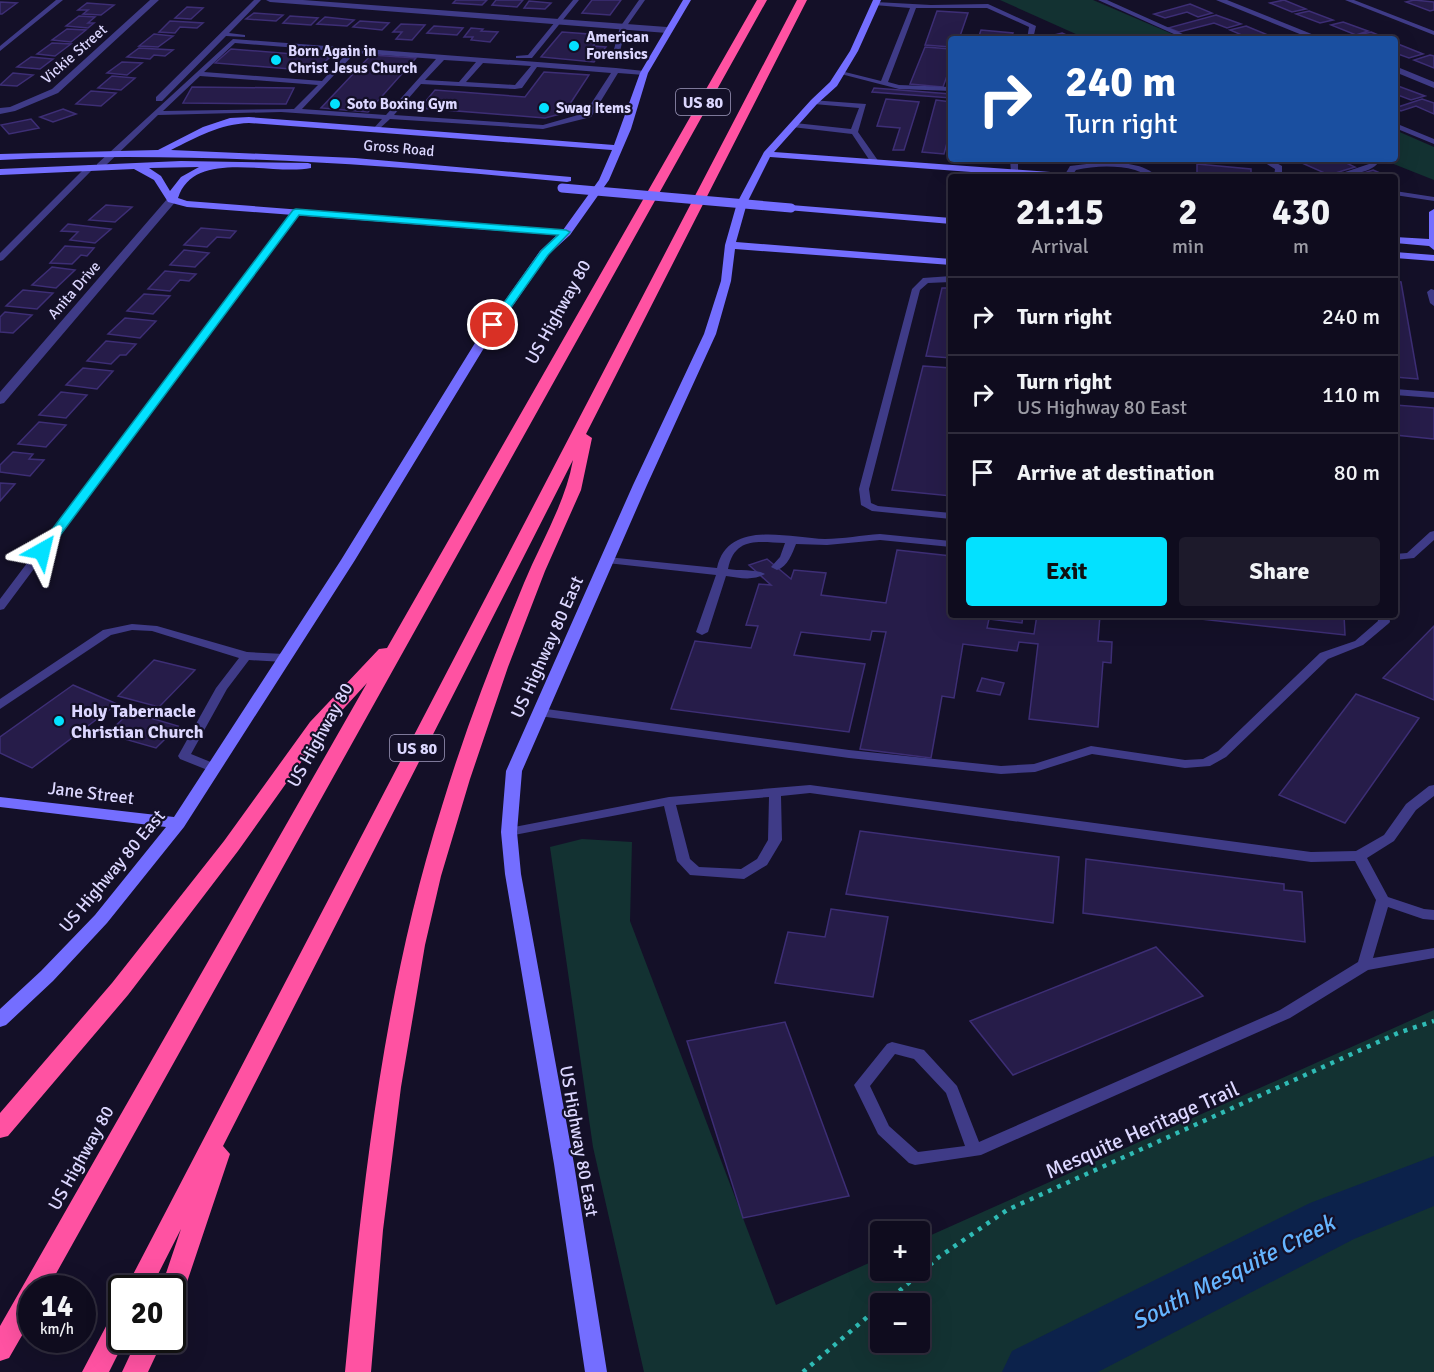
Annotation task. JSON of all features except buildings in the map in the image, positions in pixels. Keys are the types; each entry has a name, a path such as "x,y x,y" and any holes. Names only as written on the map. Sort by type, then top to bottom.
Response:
{"highway":[{"name":"US Highway 80","path":"42,1275 762,0"},
{"name":"US 80","path":"145,1275 802,0"},
{"path":"358,1372 369,1238 389,1093 409,975 431,879 451,809 494,680 532,581 574,489 590,413"},
{"path":"0,1130 120,989 231,846 317,726 406,630"},
{"path":"178,1275 235,1104"},
{"path":"0,1342 18,1318"},
{"path":"0,1350 18,1318"},
{"path":"95,1372 108,1347"},
{"path":"135,1372 144,1353"}],"main road":[{"name":"US Highway 80 East","path":"0,1020 47,976 100,919 178,823 411,460 481,343 544,253 566,232 604,180 626,129 644,73 686,0"},
{"name":"US Highway 80 East","path":"596,1372 564,1164 513,874 509,832 514,771 710,334 726,282 730,245 742,203 767,154 814,102 834,84 854,51 876,2"},
{"path":"158,152 217,124 249,120 378,128 617,148"},
{"path":"199,133 193,141 196,147 214,153"},
{"name":"Gross Road","path":"0,157 158,152 214,153 366,160 565,183"},
{"path":"767,154 1042,174"},
{"name":"Gross Road","path":"0,172 96,166 218,164 350,168 565,183 793,203"},
{"path":"172,200 178,183 187,176 218,164"},
{"path":"133,165 152,173 160,180 166,195 172,200 187,204 566,232"},
{"path":"793,203 948,210"},
{"path":"793,203 948,221"},
{"path":"1398,240 1434,244 1434,212"},
{"path":"730,245 948,262"},
{"path":"1398,255 1434,258"},
{"name":"Jane Street","path":"0,802 178,823"}],"street":[{"name":"Vickie Street","path":"0,111 12,109 55,91 155,0"},
{"path":"270,0 667,30"},
{"path":"1220,0 1312,36"},
{"path":"1398,70 1434,85"},
{"name":"Anita Drive","path":"0,400 172,200"}],"lane":[{"path":"0,49 60,0"},
{"path":"0,258 109,153 258,0"},
{"path":"224,34 530,57 576,0"},
{"path":"642,0 623,27 616,53 651,58"},
{"path":"679,0 686,0"},
{"path":"1101,0 1184,36"},
{"path":"1348,0 1434,33"},
{"path":"876,2 914,6 988,6 1033,26 1031,36"},
{"path":"884,83 914,6"},
{"path":"109,153 156,113 233,41 644,73"},
{"path":"296,111 354,50"},
{"path":"378,128 442,57"},
{"path":"460,85 481,60"},
{"path":"420,82 515,87 519,86 536,64"},
{"path":"156,113 296,111 543,127 588,115 616,70"},
{"path":"841,73 899,87 948,89"},
{"path":"197,74 324,83"},
{"path":"814,102 863,106 854,132"},
{"path":"795,125 854,132 875,162"},
{"path":"1398,126 1434,142"},
{"path":"1014,162 1015,172"},
{"path":"1268,162 1279,168 1278,174"},
{"path":"1344,174 1372,166 1374,163 1372,162"},
{"path":"1069,174 1073,168 1086,165 1133,168 1151,174"},
{"path":"1398,193 1434,199"},
{"path":"0,607 296,212"},
{"path":"948,279 926,280 916,289 864,489 866,505 876,509 948,516"},
{"path":"1434,293 1431,292 1434,303"},
{"path":"1398,392 1434,395"},
{"path":"1398,557 1410,556 1434,534"},
{"path":"702,632 725,558 735,545 751,538 826,542 880,537 948,544"},
{"path":"777,567 785,558 792,539"},
{"path":"607,560 745,575 759,574"},
{"path":"539,712 849,754 1001,770 1035,768 1091,750 1185,764 1206,763 1222,754 1324,656 1359,643 1384,622 1383,618"},
{"path":"0,705 107,632 132,627 153,628 246,656 284,658"},
{"path":"214,768 184,756 222,688 246,656"},
{"path":"509,832 669,801 810,789 1311,857 1359,856 1389,838 1411,807 1434,789"},
{"path":"669,801 684,861 695,872 744,874 762,862 775,840 775,792"},
{"path":"1359,856 1383,900 1423,914 1434,915"},
{"path":"1364,965 1383,900"},
{"path":"975,1151 952,1090 919,1054 892,1048 862,1085 883,1130 915,1159 975,1151 1285,1014 1364,965 1434,953"}],"path":[{"name":"Mesquite Heritage Trail","path":"896,1293 939,1257 1007,1210 1398,1033 1434,1021"},
{"name":"Mesquite Heritage Trail","path":"803,1372 870,1315"}],"green space":[{"path":"1000,0 1093,0 1177,36 1080,36"},
{"path":"1398,131 1434,147 1434,180 1389,162 1398,162"},
{"path":"582,839 632,842 630,921 776,1305 870,1263 870,1281 930,1281 930,1236 1434,1010 1434,1372 644,1372 593,1147 550,847"}],"waterway":[{"name":"South Mesquite Creek","path":"1035,1372 1332,1221 1434,1180"}],"place":[{"name":"American Forensics","path":"574,46"},
{"name":"Born Again in Christ Jesus Church","path":"276,60"},
{"name":"Soto Boxing Gym","path":"335,104"},
{"name":"Swag Items","path":"544,108"},
{"name":"Holy Tabernacle Christian Church","path":"59,721"}],"route":[{"path":"42,551 296,212 566,232 544,253 493,325"}]}
